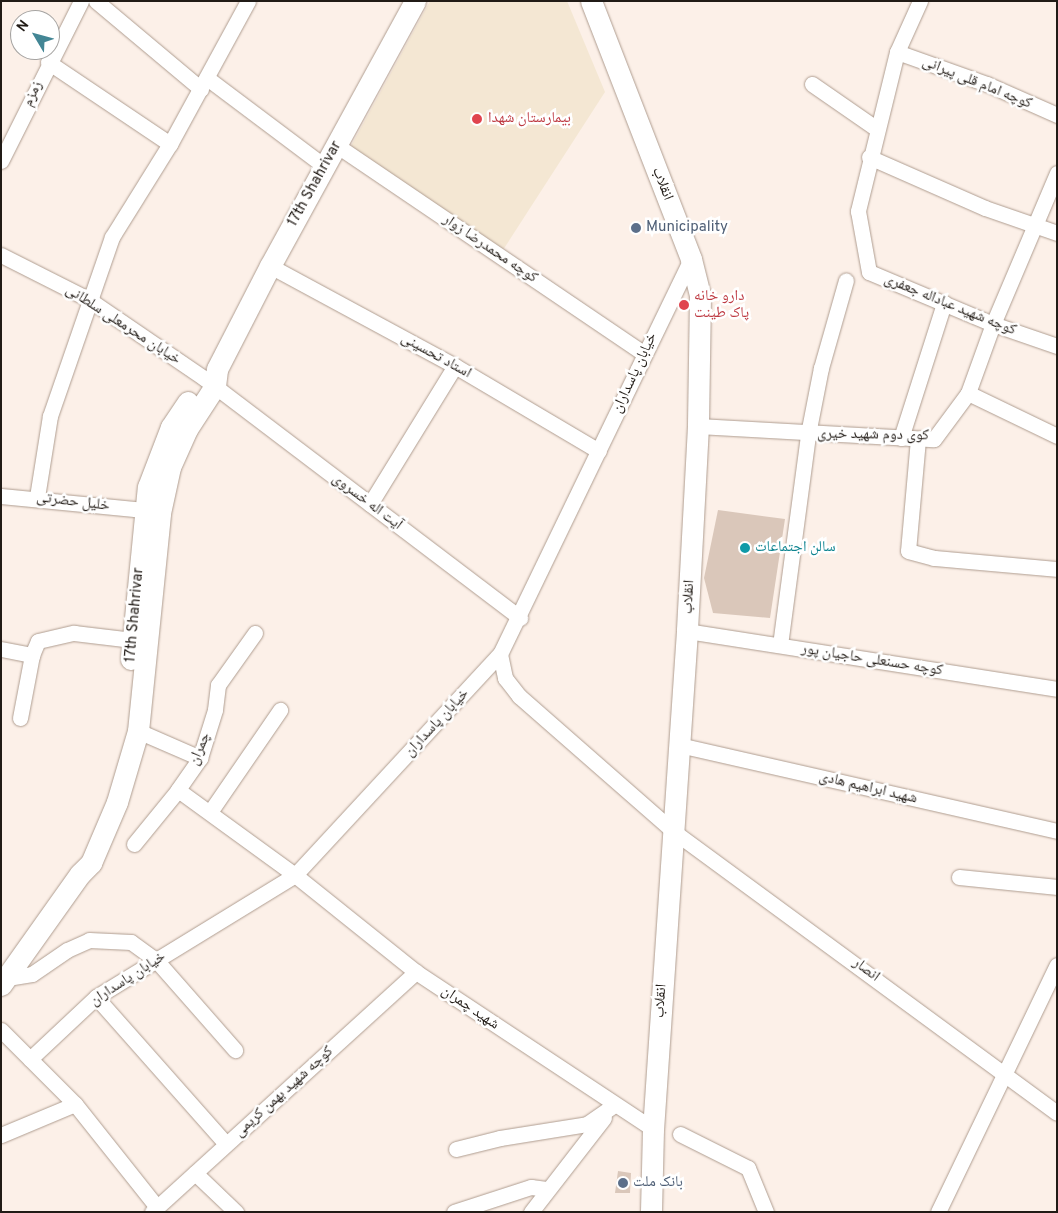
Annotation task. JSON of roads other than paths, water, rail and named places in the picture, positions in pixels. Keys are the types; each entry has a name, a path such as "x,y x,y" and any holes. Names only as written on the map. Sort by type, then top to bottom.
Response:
{"main road":[{"name":"17th Shahrivar","path":"4,981 80,874 91,863 117,802 138,731 164,493 187,429 270,266 415,1"},
{"name":"انقلاب","path":"591,1 691,259 700,296 698,426 687,630 653,1129 651,1212"},
{"name":"17th Shahrivar","path":"80,874 81,857 105,797 118,754 133,640 144,510 155,464 171,427 212,378"}],"street":[{"name":"زمزم","path":"1,161 48,62 81,1"},
{"path":"96,1 204,83 324,166"},
{"path":"37,497 50,416 88,299 112,237 170,144 248,1"},
{"name":"کوچه شهید عباداله جعفری","path":"920,1 897,52 869,157 858,211 869,272 993,324 1057,346"},
{"name":"کوچه امام قلی پیرانی","path":"897,52 987,84 1057,115"},
{"path":"48,62 170,144"},
{"path":"812,84 877,129"},
{"name":"کوچه محمدرضا زوار","path":"336,145 643,354"},
{"path":"869,157 985,208 1057,233"},
{"name":"کوی دوم شهید خیری","path":"698,426 808,434 934,439 968,393 993,324 1057,173"},
{"name":"خیابان محرمعلی سلطانی","path":"1,255 88,299 212,378"},
{"name":"خیابان پاسداران","path":"30,1060 96,997 295,875 500,654 520,618 643,354 691,259"},
{"name":"استاد تحسینی","path":"270,266 455,366 599,451"},
{"path":"780,645 808,434 821,368 846,280"},
{"path":"901,438 944,303"},
{"path":"370,504 455,366"},
{"name":"آیت اله خسروی","path":"212,378 370,504 520,618"},
{"path":"968,393 1057,436"},
{"path":"918,439 908,551 934,558 1057,569"},
{"name":"خلیل حضرتی","path":"1,496 37,497 144,510"},
{"name":"کوچه حسنعلی حاجیان پور","path":"687,630 1057,689"},
{"path":"20,718 32,655 38,641 74,633 133,640"},
{"name":"چمران","path":"134,844 178,790 200,758 215,710 218,685 255,633"},
{"path":"1,649 32,655"},
{"path":"500,654 505,678 519,696 673,831"},
{"path":"210,812 280,710"},
{"path":"138,731 200,758"},
{"name":"شهید ابراهیم هادی","path":"679,745 1057,831"},
{"path":"178,790 295,875"},
{"name":"انصار","path":"673,831 1057,1113"},
{"name":"شهید چمران","path":"295,875 416,972 614,1105 653,1129"},
{"path":"959,877 1057,887"},
{"path":"4,981 32,974 67,950 89,940 131,942 156,960 236,1050"},
{"path":"938,1212 1003,1073 1057,965"},
{"name":"کوچه شهید بهمن کریمی","path":"154,1210 416,972"},
{"path":"96,997 226,1144"},
{"path":"1,1030 75,1104 154,1210"},
{"path":"1,1135 75,1104"},
{"path":"456,1149 500,1138 587,1124 614,1105"},
{"path":"531,1212 614,1105"},
{"path":"680,1134 748,1168 766,1212"},
{"path":"195,1173 236,1212"},
{"path":"454,1212 532,1187 548,1189"}],"place":[{"name":"بیمارستان شهدا","path":"477,119"},
{"name":"Municipality","path":"636,228"},
{"name":"دارو خانه پاک طینت","path":"684,305"},
{"name":"سالن اجتماعات","path":"745,548"},
{"name":"بانک ملت","path":"623,1183"}]}
